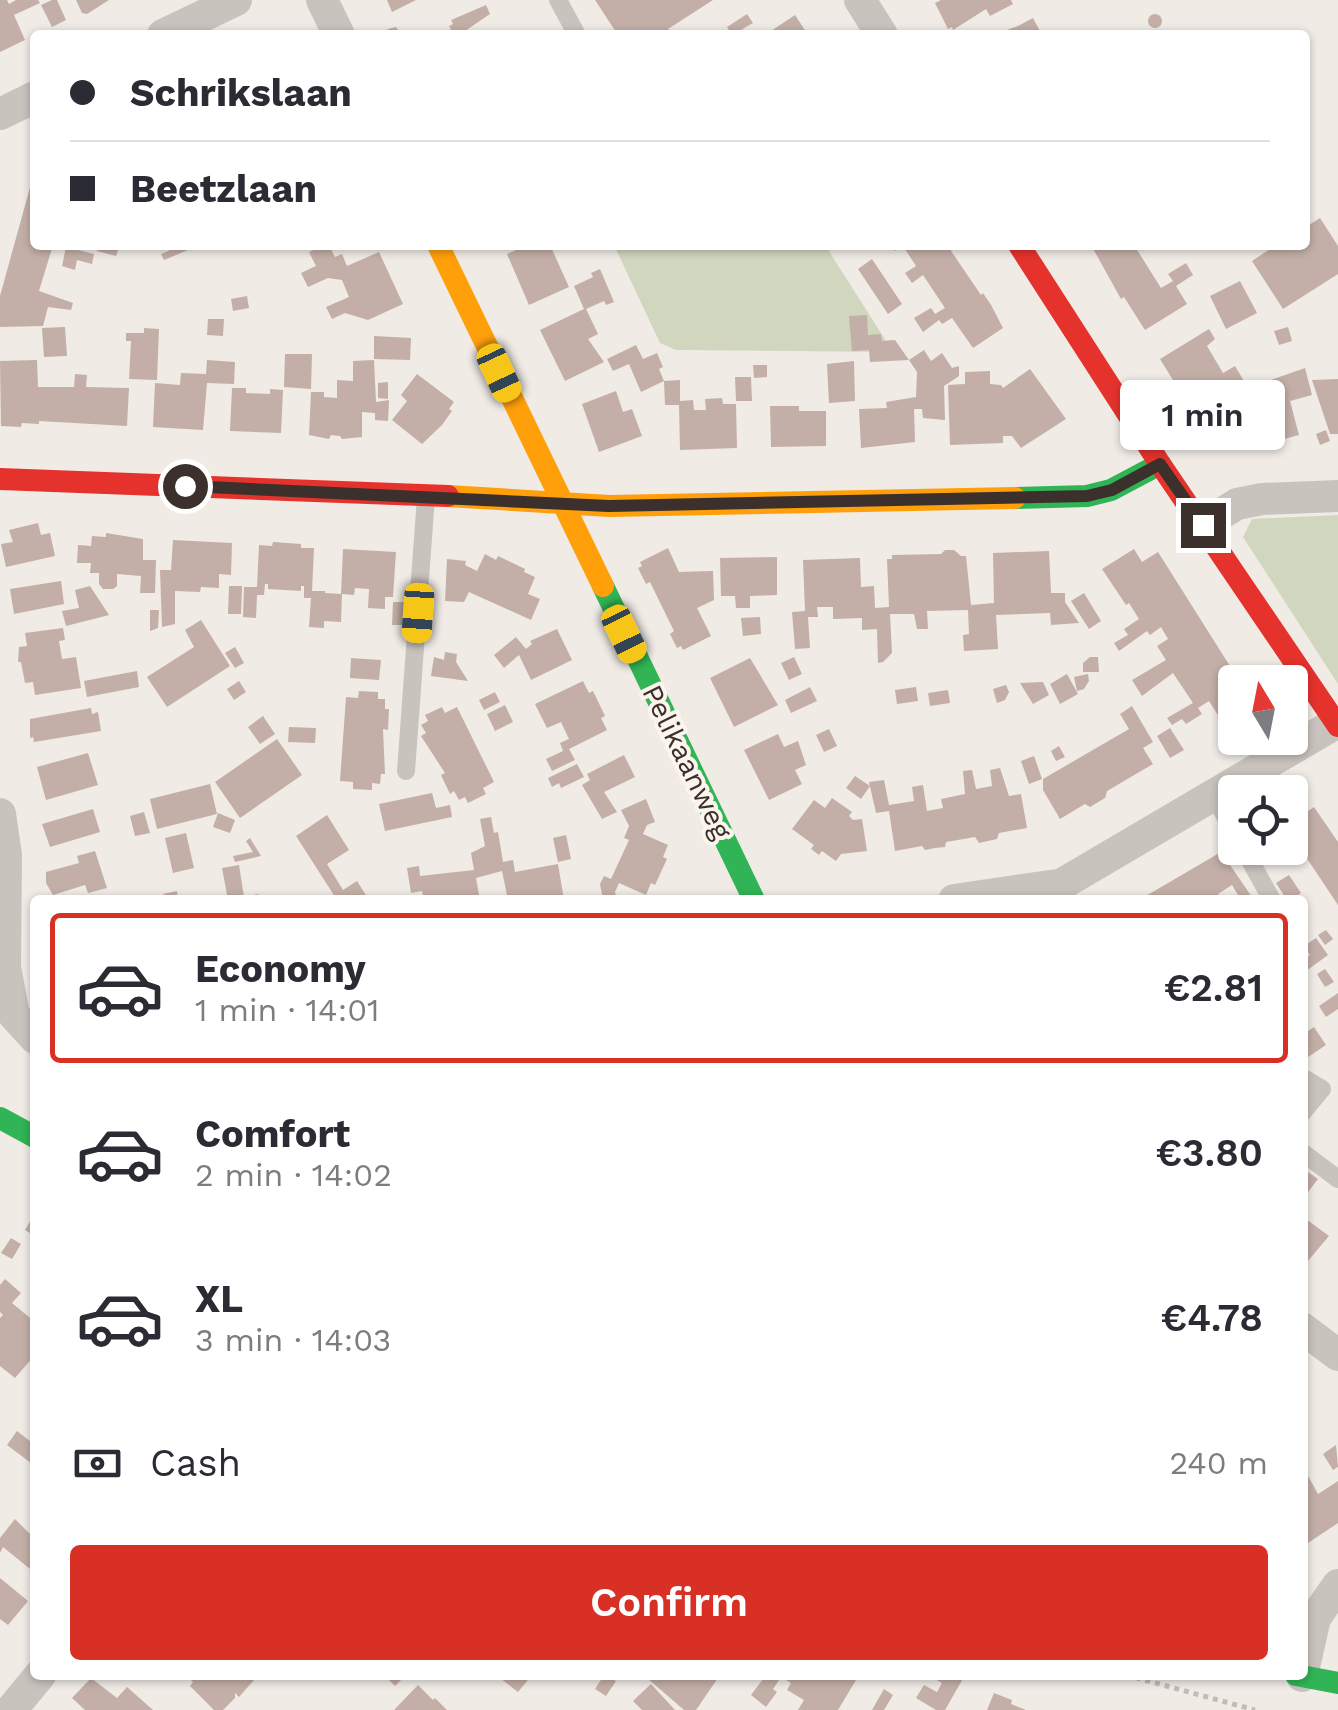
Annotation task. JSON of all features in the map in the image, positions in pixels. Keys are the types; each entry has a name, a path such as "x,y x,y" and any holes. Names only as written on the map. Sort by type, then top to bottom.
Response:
{"street":[{"path":"174,30 236,0"},
{"path":"322,0 337,30"},
{"path":"860,0 879,30"},
{"path":"0,114 30,99"},
{"name":"Pelikaanweg","path":"440,250 752,895"},
{"path":"1013,895 1049,892 1337,724 1160,464 1021,250"},
{"path":"0,479 609,506 1087,496 1112,490 1160,464"},
{"path":"1203,525 1237,504 1262,499 1338,496"},
{"path":"0,814 6,855 5,967 14,1015 30,1033"},
{"path":"0,1118 30,1134"},
{"path":"1308,1332 1338,1355"},
{"path":"1308,1643 1315,1618 1338,1585"},
{"path":"1308,1677 1338,1683"},
{"path":"12,1710 36,1680"}],"lane":[{"path":"558,0 574,30"},
{"path":"406,771 426,495"},
{"path":"1214,796 1218,803"},
{"path":"1252,865 1269,895"},
{"path":"1308,1081 1322,1089 1308,1106"},
{"path":"1308,1156 1338,1179"}],"path":[{"path":"1144,1680 1255,1710"}],"green space":[{"path":"616,250 828,250 893,352 676,350 660,343"},
{"path":"1338,515 1338,684 1243,537 1252,519"}],"building":[{"path":"0,0 9,4 16,0 40,3 14,15 25,40 0,52"},
{"path":"57,0 66,20 52,27 41,5"},
{"path":"76,0 109,0 87,14 82,13"},
{"path":"387,0 416,0 392,12"},
{"path":"595,0 713,0 669,30 615,30"},
{"path":"1011,0 1013,4 990,16 986,9 953,30 948,29 935,3"},
{"path":"486,5 490,14 466,30 451,30 451,20"},
{"path":"747,14 753,23 741,30 727,27"},
{"path":"1155,14 1162,21 1155,28 1148,21"},
{"path":"795,15 805,30 772,30"},
{"path":"1033,18 1039,30 1007,30"},
{"path":"30,187 30,250 51,250 39,291 73,303 71,310 48,307 43,326 0,327 0,296"},
{"path":"1320,218 1338,246 1338,274 1283,309 1252,261 1268,250 1310,250 1310,224"},
{"path":"65,250 94,254 92,264 77,260 75,270 62,266"},
{"path":"97,250 118,250 116,256"},
{"path":"171,250 188,250 164,260 161,254"},
{"path":"332,250 335,257 342,254 347,266 379,252 403,304 368,320 345,313 332,319 326,307 349,297 342,280 328,278 308,287 301,273 316,266 309,252"},
{"path":"516,250 552,250 569,287 529,305 507,254"},
{"path":"906,250 950,250 1003,328 973,348 952,318 942,324 939,320 923,332 914,318 931,308 935,314 945,308 923,275 912,283 905,273 916,266"},
{"path":"1094,250 1137,250 1161,288 1173,281 1168,274 1186,263 1193,275 1176,286 1187,304 1145,330 1124,297 1121,299"},
{"path":"872,259 902,304 888,314 858,269"},
{"path":"600,269 614,302 606,305 604,301 586,309 598,334 588,339 604,362 565,381 540,330 584,309 574,286"},
{"path":"1240,281 1257,313 1226,329 1210,296"},
{"path":"247,296 249,308 233,311 231,299"},
{"path":"867,315 868,335 881,334 882,341 895,340 909,360 870,362 869,350 852,351 849,316"},
{"path":"208,319 224,319 223,336 207,335"},
{"path":"65,327 67,356 44,357 42,328"},
{"path":"1288,327 1292,341 1279,345 1274,331"},
{"path":"144,328 159,329 157,380 129,379 131,341 126,341 126,333 144,333"},
{"path":"1209,329 1215,339 1207,346 1223,373 1235,366 1248,388 1305,368 1312,395 1290,401 1299,435 1265,444 1263,438 1220,449 1215,446 1206,413 1219,410 1217,400 1224,397 1213,381 1184,398 1160,359"},
{"path":"374,336 411,338 410,360 374,359"},
{"path":"636,345 643,359 657,353 663,367 659,369 664,381 641,392 629,364 613,371 607,359"},
{"path":"924,350 931,361 942,353 952,368 959,366 959,376 944,386 945,420 923,418 922,409 914,409 915,442 861,448 859,409 887,408 886,402 916,397 917,372 909,360"},
{"path":"285,354 312,354 311,389 284,387"},
{"path":"37,360 38,387 74,387 75,374 87,375 86,387 129,388 127,426 39,421 22,423 21,427 1,426 0,361"},
{"path":"207,360 235,362 234,384 207,383 203,430 153,427 155,383 180,385 181,373 206,374"},
{"path":"374,360 376,402 389,400 388,421 375,420 375,413 362,412 362,437 342,439 331,435 329,439 309,435 311,392 337,398 337,380 353,381 353,361"},
{"path":"854,361 855,401 829,403 827,364"},
{"path":"753,365 767,365 767,377 754,378"},
{"path":"1030,369 1066,419 1021,448 1012,436 1003,436 1003,443 950,445 948,385 965,384 965,372 990,371 990,384 1003,388"},
{"path":"417,374 454,402 442,425 422,444 392,420 407,401 401,395"},
{"path":"735,377 751,377 752,401 736,401"},
{"path":"1338,379 1338,434 1330,434 1312,380"},
{"path":"680,380 680,401 693,400 694,410 706,410 705,399 722,398 723,404 736,404 737,448 680,450 679,405 665,405 664,381"},
{"path":"388,382 388,399 378,398 378,383"},
{"path":"232,388 270,394 270,389 283,390 281,433 230,431"},
{"path":"616,391 623,412 632,409 642,436 599,452 582,404"},
{"path":"770,406 826,411 826,446 771,447"},
{"path":"1326,430 1330,441 1320,445 1316,434"},
{"path":"38,523 41,535 50,533 55,556 6,567 1,544 13,542 9,530"},
{"path":"106,533 143,539 143,560 156,560 155,593 140,593 141,576 117,574 117,586 103,589 99,573 90,573 91,563 77,563 78,545 91,546 92,536 106,537"},
{"path":"173,540 232,543 231,575 219,574 219,588 175,591 175,624 162,627 160,570 171,570"},
{"path":"273,542 314,548 312,591 325,593 341,594 343,549 396,552 393,597 385,597 385,609 368,608 369,589 355,588 354,595 342,594 341,622 324,621 324,628 309,627 311,598 304,598 304,586 301,591 268,589 265,584 264,595 257,595 256,618 243,617 244,587 257,587 259,545 272,546"},
{"path":"668,548 679,572 713,571 714,600 697,608 711,636 683,650 681,646 677,648 670,634 674,631 650,582 646,584 638,568 642,566 640,562"},
{"path":"1134,549 1142,562 1158,552 1229,665 1218,665 1218,715 1209,701 1198,708 1202,714 1186,724 1182,719 1172,725 1167,718 1193,703 1173,673 1142,696 1132,680 1166,660 1157,646 1168,639 1161,627 1150,635 1147,631 1119,651 1114,643 1128,635 1124,629 1139,619 1102,569"},
{"path":"945,550 966,556 971,605 994,603 993,553 1049,551 1051,593 1065,593 1065,602 1079,623 1051,625 1050,613 996,615 998,649 964,651 963,635 969,634 968,610 927,611 928,629 917,629 914,614 890,614 892,653 878,663 877,629 862,630 862,618 833,619 833,607 817,607 818,617 808,617 810,648 795,649 792,612 805,611 803,560 860,558 861,587 874,586 875,608 889,607 887,559 892,559 892,555 941,554"},
{"path":"485,554 496,560 498,556 535,577 528,594 540,599 531,620 469,592 464,602 445,601 447,559 466,561 465,565 477,571"},
{"path":"777,557 777,595 750,596 750,608 736,608 735,596 721,596 720,558"},
{"path":"61,581 64,604 14,614 10,589"},
{"path":"90,586 109,615 66,626 62,611 79,608 75,590"},
{"path":"229,586 242,586 241,614 228,614"},
{"path":"1084,593 1101,621 1089,629 1071,601"},
{"path":"393,602 407,602 407,625 392,625"},
{"path":"150,610 159,610 158,628 150,631"},
{"path":"760,617 761,634 743,636 741,618"},
{"path":"201,620 230,666 167,707 147,677 194,647 185,630"},
{"path":"63,628 65,640 59,641 62,659 76,657 81,688 35,695 33,682 25,683 18,662 19,647 27,646 25,633"},
{"path":"557,629 572,660 531,680 519,655 504,668 494,655 516,637 526,649 532,644 530,641"},
{"path":"235,647 244,663 235,668 225,653"},
{"path":"445,652 457,654 456,662 468,681 431,676 434,657 444,660"},
{"path":"794,657 802,674 789,680 781,663"},
{"path":"1098,657 1099,672 1083,672 1083,663"},
{"path":"351,658 381,660 379,680 350,678"},
{"path":"750,658 778,705 734,727 710,678"},
{"path":"137,671 139,687 87,697 84,681"},
{"path":"1067,674 1078,694 1060,704 1050,684"},
{"path":"1088,674 1084,689 1077,691 1074,677"},
{"path":"239,681 246,692 234,700 227,689"},
{"path":"583,681 589,693 593,691 607,730 569,749 575,760 552,771 546,759 563,751 560,743 569,739 561,722 547,728 535,704"},
{"path":"1043,682 1049,695 1033,704 1020,683"},
{"path":"1006,685 1009,692 1005,700 997,703 993,689"},
{"path":"810,687 817,701 791,713 785,700"},
{"path":"916,687 918,701 897,704 895,690"},
{"path":"948,690 950,703 930,706 928,693"},
{"path":"359,691 378,692 378,699 385,699 385,709 389,709 388,730 383,729 385,774 381,774 380,784 372,783 372,790 353,789 353,782 340,781 346,697 358,698"},
{"path":"495,692 500,702 484,710 479,700"},
{"path":"505,705 513,722 495,731 487,714"},
{"path":"1132,706 1153,742 1143,748 1153,764 1107,791 1105,798 1090,807 1085,804 1060,819 1043,790 1043,779 1129,729 1120,714"},
{"path":"442,707 445,713 457,707 494,782 483,788 486,794 468,803 465,797 459,800 454,791 450,794 441,775 445,773 421,736 426,733 421,725 428,721 425,715"},
{"path":"91,708 92,714 98,712 101,731 34,742 30,738 30,719"},
{"path":"263,716 275,734 260,744 248,727"},
{"path":"289,727 316,728 315,743 288,742"},
{"path":"1170,728 1184,750 1170,758 1157,736"},
{"path":"829,729 837,746 824,752 816,735"},
{"path":"778,734 784,747 798,741 806,765 795,770 802,784 769,800 744,750"},
{"path":"277,739 302,775 240,818 215,782"},
{"path":"1059,746 1065,757 1056,761 1051,751"},
{"path":"88,753 98,785 46,800 37,767"},
{"path":"624,755 635,777 604,792 617,812 602,819 582,785 590,780 587,774"},
{"path":"1034,756 1042,779 1029,784 1021,761"},
{"path":"577,764 584,777 561,788 559,783 552,787 548,778"},
{"path":"1000,768 1009,796 1021,794 1027,828 999,833 997,839 979,843 975,837 946,842 945,847 895,851 889,811 876,813 869,782 884,780 889,805 914,801 912,787 923,785 927,811 943,808 941,799 965,794 963,771 972,770 976,789 992,786 990,770"},
{"path":"855,776 870,786 861,799 846,788"},
{"path":"210,784 217,814 157,829 150,799"},
{"path":"432,793 436,808 450,805 452,817 385,831 379,804"},
{"path":"832,798 852,812 849,816 853,820 862,819 867,851 841,854 836,861 822,851 819,855 811,849 814,845 792,829 814,800 825,808"},
{"path":"646,799 655,822 647,825 643,834 668,845 663,857 667,859 646,895 619,883 616,895 602,895 600,884 604,876 611,879 629,840 624,838 629,826 621,810"},
{"path":"1314,807 1338,842 1338,905 1308,860 1308,811"},
{"path":"93,809 100,832 50,847 42,824"},
{"path":"144,812 150,833 135,836 130,816"},
{"path":"218,813 235,820 230,833 213,827"},
{"path":"327,815 349,850 327,864 343,890 357,881 366,895 334,895 296,836"},
{"path":"491,817 503,862 513,860 515,872 558,864 563,895 507,895 502,871 476,878 479,895 411,893 407,868 419,866 420,876 474,870 471,853 485,846 480,819"},
{"path":"186,833 194,868 173,873 165,838"},
{"path":"566,835 571,859 558,862 553,838"},
{"path":"250,838 261,856 235,862 233,856 253,852 246,841"},
{"path":"95,851 107,888 88,893 85,885 53,895 46,883 46,872 79,863 77,856"},
{"path":"1218,854 1218,865 1230,865 1251,895 1238,895 1232,885 1218,895 1148,895"},
{"path":"239,865 244,895 227,895 222,868"},
{"path":"1289,875 1301,893 1284,895 1276,883"},
{"path":"1326,930 1333,939 1325,945 1318,935"},
{"path":"1316,938 1328,955 1308,970 1310,955 1308,943"},
{"path":"1325,969 1334,982 1325,987 1317,974"},
{"path":"1338,993 1338,1009 1326,1017 1319,1006"},
{"path":"1314,1027 1326,1045 1308,1057 1308,1031"},
{"path":"1308,1172 1318,1179 1308,1192"},
{"path":"1308,1220 1329,1236 1308,1261"},
{"path":"11,1238 21,1244 12,1259 1,1253"},
{"path":"5,1279 21,1293 12,1303 30,1318 30,1361 15,1378 0,1366 0,1285"},
{"path":"17,1431 30,1441 30,1462 7,1445"},
{"path":"1336,1445 1338,1467 1333,1470 1323,1454"},
{"path":"1308,1476 1318,1494 1338,1481 1338,1523 1308,1543"},
{"path":"15,1519 30,1534 30,1569 3,1547 0,1553 0,1538"},
{"path":"0,1578 28,1601 8,1625 0,1619"},
{"path":"94,1680 117,1698 127,1687 153,1710 85,1710 72,1698"},
{"path":"254,1680 239,1697 235,1693 223,1710 214,1710 190,1686 193,1682"},
{"path":"502,1680 528,1680 518,1692"},
{"path":"601,1680 616,1681 606,1696 595,1689"},
{"path":"649,1680 717,1680 696,1710 684,1710"},
{"path":"762,1680 779,1680 773,1689 777,1692 766,1707 751,1695"},
{"path":"786,1680 856,1680 838,1710 798,1710 804,1700 787,1690 791,1683"},
{"path":"937,1680 962,1680 945,1710 936,1710 916,1698 924,1685 937,1692 942,1683"},
{"path":"651,1684 675,1710 642,1710 633,1701"},
{"path":"418,1685 433,1700 447,1710 394,1710"},
{"path":"884,1689 893,1695 884,1710 872,1710"},
{"path":"994,1693 1012,1700 1011,1704 1026,1710 987,1710"}],"traffic: fast":[{"path":"1015,498 1087,496 1111,490 1160,464"},
{"path":"603,586 752,895"},
{"path":"0,1118 30,1134"},
{"path":"1308,1677 1338,1683"}],"traffic: slow":[{"path":"440,250 603,586"},
{"path":"448,496 609,506 1015,498"}],"traffic: jam":[{"path":"1022,250 1160,464 1338,726"},
{"path":"0,479 448,496"}],"route":[{"path":"185,486 609,506 1087,496 1112,490 1160,464 1203,525"}]}
